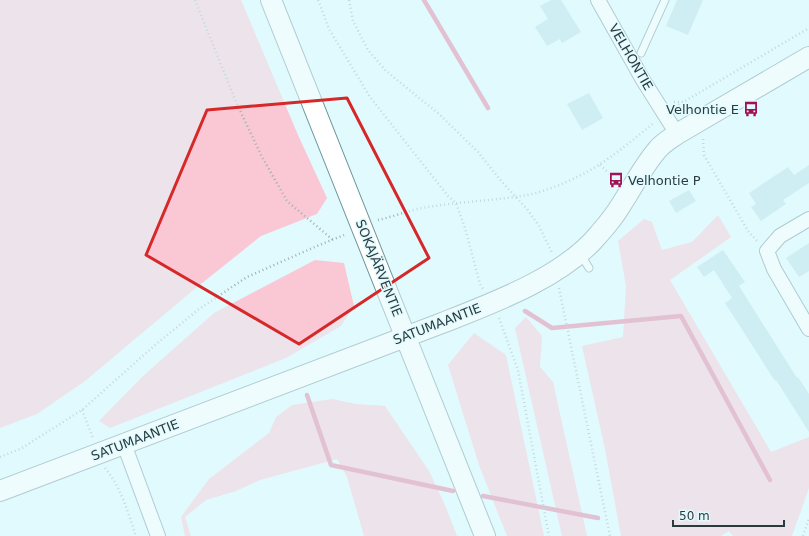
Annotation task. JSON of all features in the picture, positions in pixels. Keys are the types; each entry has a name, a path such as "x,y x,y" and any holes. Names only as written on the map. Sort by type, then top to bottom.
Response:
{"street":[{"name":"SOKAJÄRVENTIE","path":"272,0 485,536"},
{"name":"VELHONTIE","path":"598,0 676,134"},
{"name":"SATUMAANTIE","path":"0,491 406,337 491,303 556,271 584,260 598,236 620,206 658,148 676,134 809,57"},
{"path":"809,219 780,236 767,251 774,269 809,328"},
{"path":"124,444 158,536"}],"lane":[{"path":"641,53 665,0"}],"path":[{"path":"196,0 236,102 260,155 288,201 333,240"},
{"path":"318,0 329,29 370,96 448,196 456,203 465,228 480,284 499,318 518,370 549,536"},
{"path":"350,0 353,21 368,50 386,71 439,114 478,152 515,197 527,209 539,226 554,256 610,536"},
{"path":"371,222 391,218 420,208 523,196 556,186 580,176 600,165 684,102 809,28"},
{"path":"684,102 696,123 702,138 704,155 748,232 767,251"},
{"path":"600,165 616,180"},
{"path":"0,457 22,448 82,410 199,308 247,277 344,235"},
{"path":"82,410 104,468 113,478 123,499 136,536"},
{"path":"803,536 809,518"}],"highlighted area":[{"path":"347,98 429,258 299,344 146,255 207,110"}],"shaded area":[{"path":"0,0 241,0 298,135 327,198 317,214 261,236 191,292 85,381 37,414 0,428"},
{"path":"718,215 731,237 670,280 771,452 809,437 809,488 792,536 733,536 729,531 721,536 621,536 605,449 582,346 623,337 626,286 618,241 644,219 652,222 662,250 692,242"},
{"path":"315,260 344,263 354,306 341,326 286,358 110,428 99,421 142,377 214,313"},
{"path":"526,317 542,336 540,367 553,382 587,536 562,536 515,328"},
{"path":"474,333 506,355 544,536 507,536 479,465 448,365"},
{"path":"332,399 356,404 385,406 429,471 445,505 457,536 364,536 347,477 337,459 260,480 236,491 206,500 185,517 191,536 185,536 181,517 209,479 269,433 276,417 292,405"}],"building":[{"path":"551,0 561,0 581,32 562,43 560,39 547,46 535,27 548,19 540,6"},
{"path":"677,0 703,0 688,35 666,26"},
{"path":"589,93 603,118 582,130 567,104"},
{"path":"809,165 809,183 783,200 786,204 761,221 751,207 756,204 749,193 788,167 794,175"},
{"path":"689,190 696,201 676,213 669,201"},
{"path":"809,243 809,271 799,277 786,258"},
{"path":"723,250 745,282 739,286 797,378 798,377 809,394 809,432 725,303 732,298 714,270 704,277 697,267"}],"waterway":[{"path":"424,0 488,108"},
{"path":"525,311 552,328 681,316 770,480"},
{"path":"307,395 331,465 453,491"},
{"path":"483,496 598,518"}],"place":[{"name":"Velhontie E","path":"751,109"},
{"name":"Velhontie P","path":"616,180"}]}
